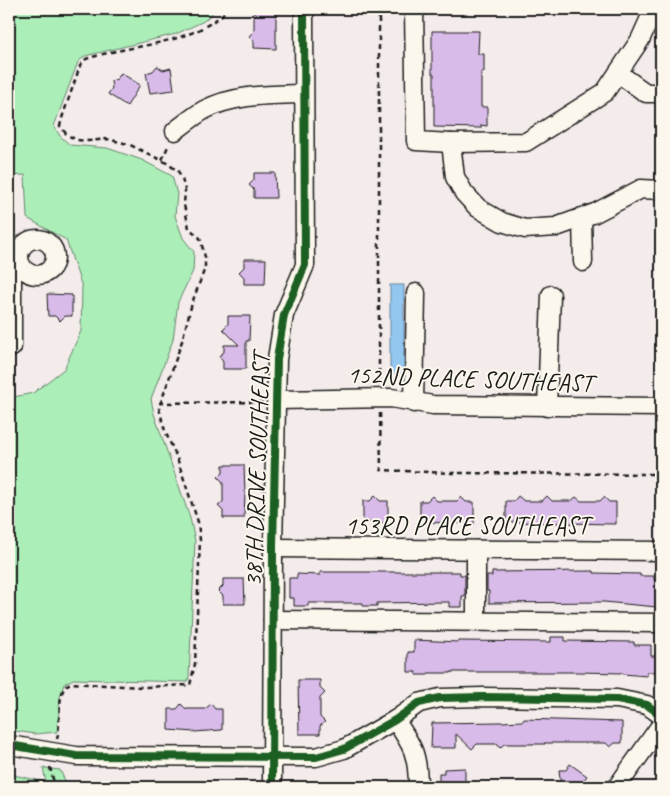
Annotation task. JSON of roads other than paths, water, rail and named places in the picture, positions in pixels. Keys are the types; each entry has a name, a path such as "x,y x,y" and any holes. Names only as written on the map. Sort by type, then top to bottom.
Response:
{"street":[{"name":"38TH DRIVE SOUTHEAST","path":"272,787 273,548 277,359 284,315 305,265 304,9"},
{"path":"414,9 416,141 451,143 526,142 605,92 640,40 654,9"},
{"path":"618,72 646,93 661,93"},
{"path":"175,131 204,110 222,103 242,98 303,94"},
{"path":"451,143 455,177 464,193 478,208 502,222 524,229 556,227 582,218 641,190 661,190"},
{"path":"582,218 582,262"},
{"path":"12,347 12,275 16,249"},
{"path":"414,403 416,293"},
{"path":"547,407 551,295"},
{"name":"152ND PLACE SOUTHEAST","path":"276,401 391,398 433,405 661,407"},
{"name":"153RD PLACE SOUTHEAST","path":"273,548 661,551"},
{"path":"476,550 476,622"},
{"path":"273,620 661,623"},
{"path":"9,745 76,756 316,757 344,749 395,720 419,703 440,698 617,699 647,705 661,715"},
{"path":"395,720 411,744 418,766 418,787"},
{"path":"617,787 661,726"}],"water":[{"path":"390,285 404,285 404,375 390,375"}]}
